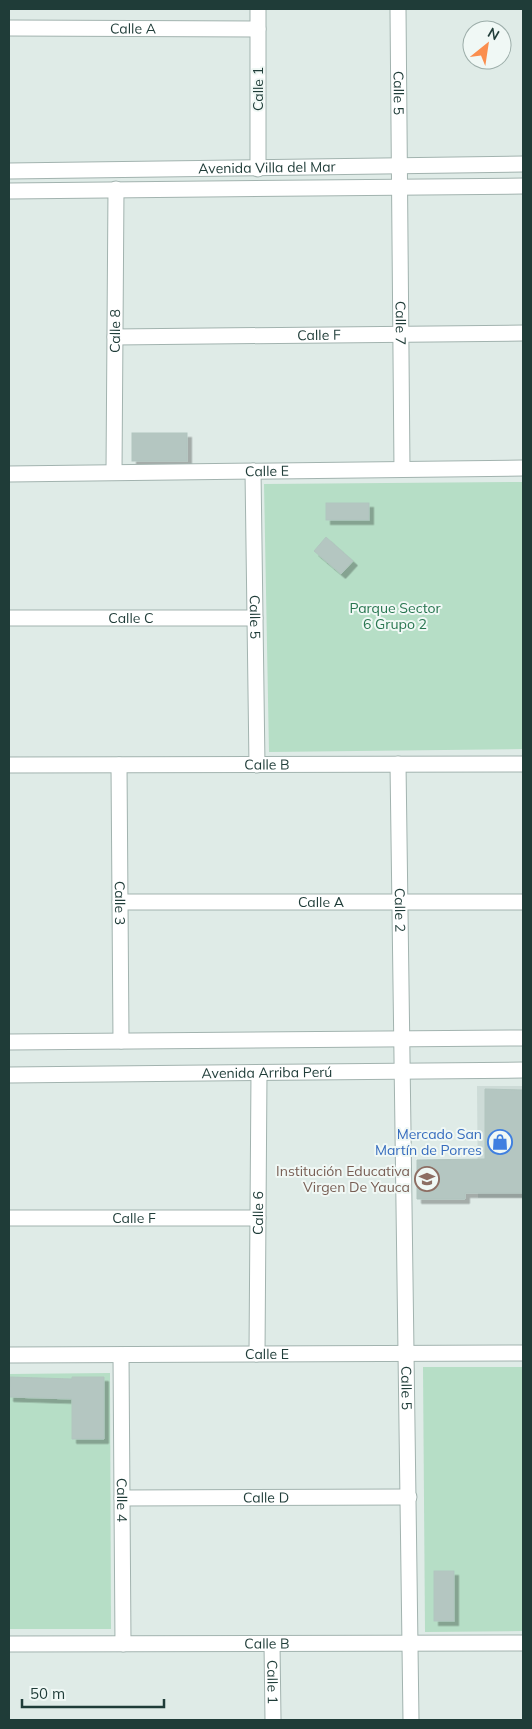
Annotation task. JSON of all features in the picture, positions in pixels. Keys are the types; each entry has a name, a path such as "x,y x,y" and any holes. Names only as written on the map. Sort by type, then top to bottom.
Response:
{"street":[{"name":"Calle 1","path":"258,9 258,168"},
{"name":"Calle 5","path":"398,9 399,177"},
{"name":"Calle A","path":"9,28 258,29"},
{"name":"Avenida Villa del Mar","path":"9,190 116,189 399,177 523,164"},
{"name":"Avenida Villa del Mar","path":"9,171 258,168 523,186"},
{"name":"Calle 7","path":"399,177 402,469"},
{"name":"Calle 8","path":"114,472 116,189"},
{"name":"Calle F","path":"115,337 523,333"},
{"name":"Calle E","path":"9,474 523,468"},
{"name":"Calle 5","path":"253,471 256,765"},
{"name":"Calle C","path":"9,618 255,618"},
{"name":"Calle 2","path":"398,764 402,1056"},
{"name":"Calle B","path":"9,765 523,764"},
{"name":"Calle 3","path":"119,765 121,1041"},
{"name":"Calle A","path":"120,902 523,902"},
{"path":"9,1042 523,1038"},
{"name":"Calle 5","path":"402,1056 412,1720"},
{"name":"Avenida Arriba Perú","path":"9,1075 523,1070"},
{"name":"Calle 6","path":"258,1354 259,1073"},
{"name":"Calle F","path":"9,1218 258,1218"},
{"name":"Calle E","path":"9,1355 523,1353"},
{"name":"Calle 4","path":"121,1355 123,1644"},
{"name":"Calle D","path":"122,1498 408,1497"},
{"name":"Calle B","path":"9,1644 523,1643"},
{"name":"Calle 1","path":"272,1644 273,1720"}],"shaded area":[{"name":"Mercado San Martín de Porres","path":"477,1086 523,1086 523,1198 478,1198"}],"green space":[{"name":"Parque Sector 6 Grupo 2","path":"523,482 523,749 269,752 264,484"},
{"path":"423,1367 523,1367 523,1631 425,1632"},
{"path":"110,1373 111,1629 9,1629 9,1374"}],"building":[{"path":"132,433 187,433 187,461 132,461"},
{"path":"326,503 369,503 369,520 326,520"},
{"path":"326,537 353,561 341,574 314,551"},
{"name":"Mercado San Martín de Porres","path":"485,1089 523,1090 523,1193 465,1193 465,1199 417,1199 417,1160 485,1159"},
{"path":"10,1377 72,1379 72,1377 104,1377 104,1439 72,1439 72,1399 9,1397"},
{"path":"434,1571 454,1571 454,1621 434,1621"}],"place":[{"name":"Mercado San Martín de Porres","path":"500,1142"},
{"name":"Institución Educativa Virgen De Yauca","path":"427,1179"}]}
